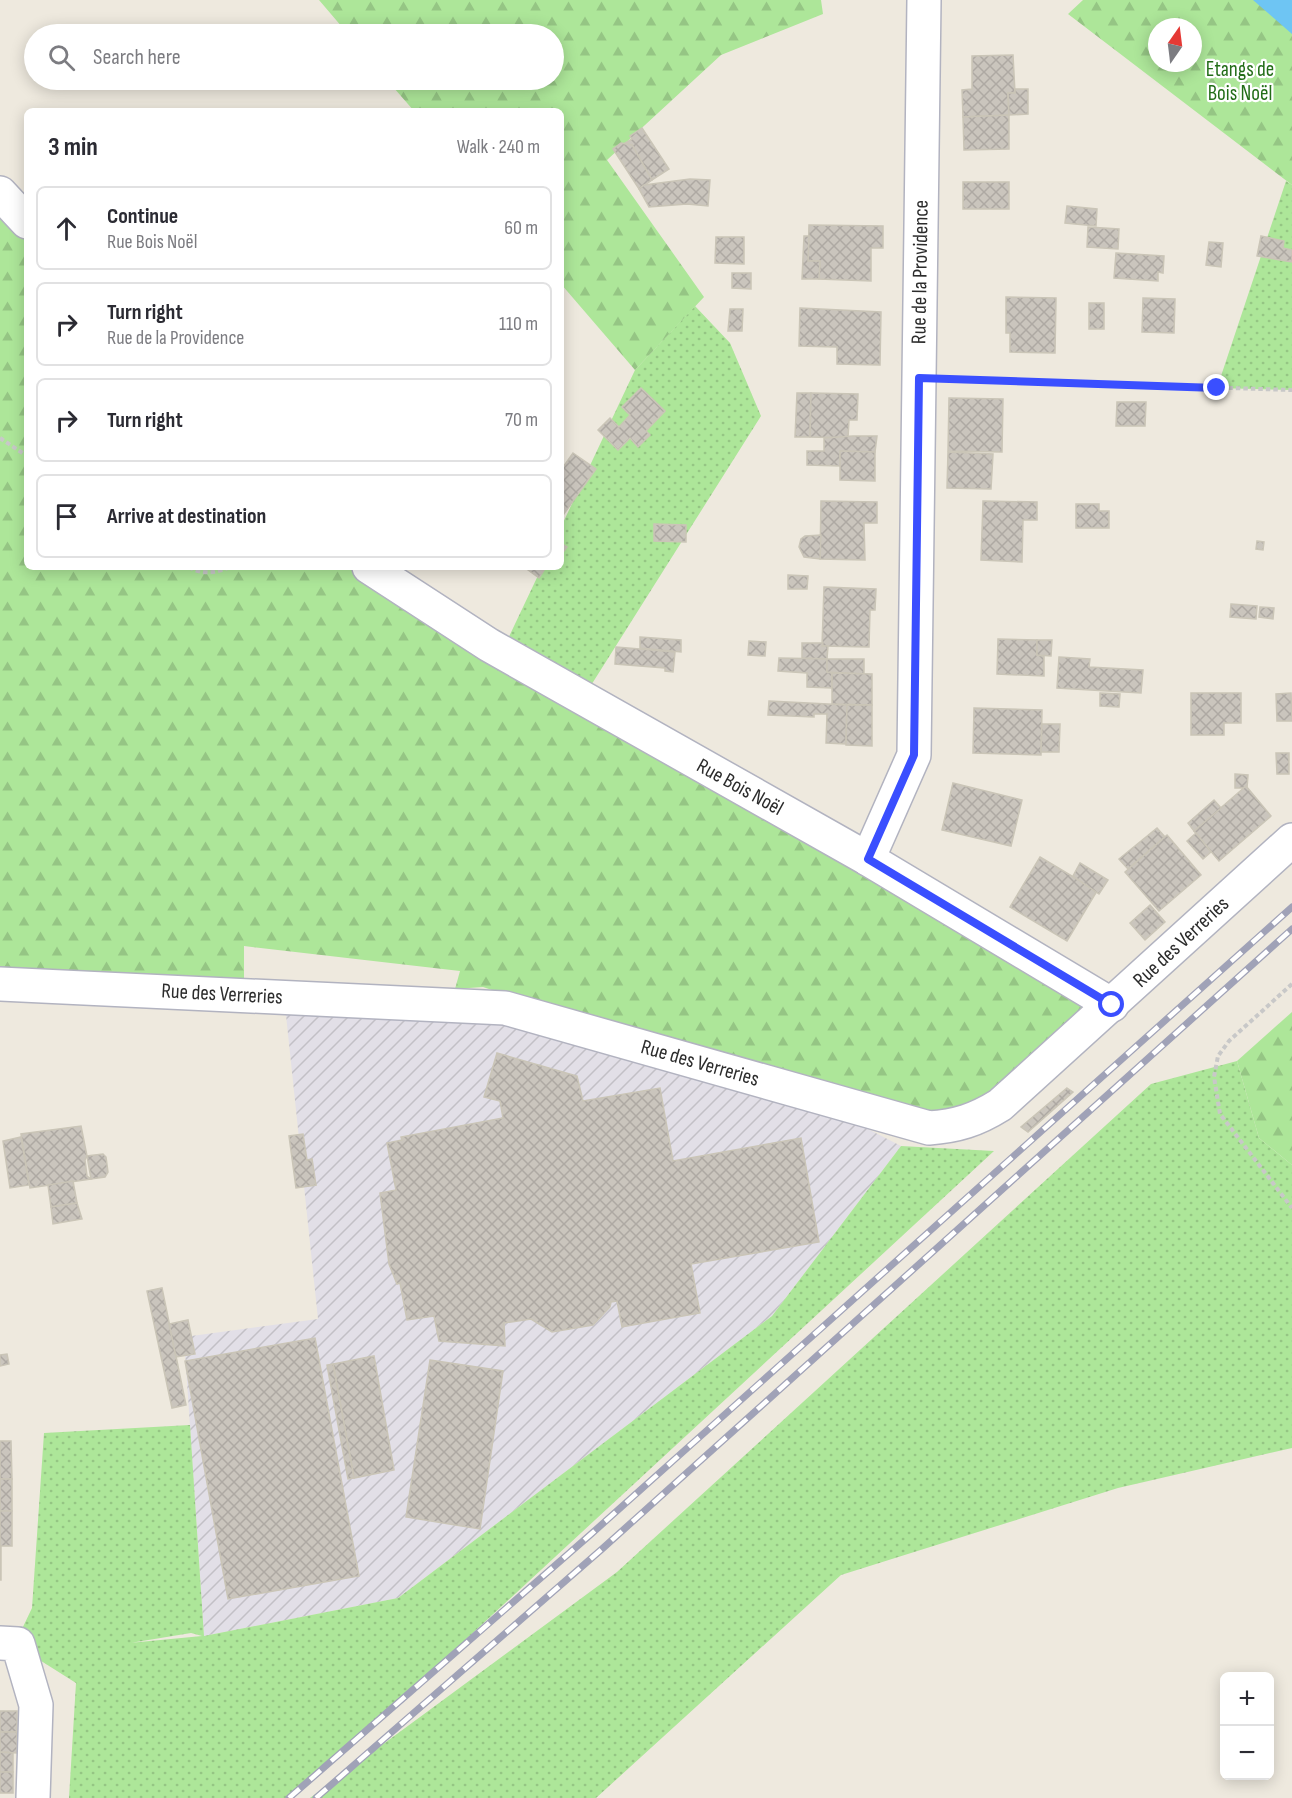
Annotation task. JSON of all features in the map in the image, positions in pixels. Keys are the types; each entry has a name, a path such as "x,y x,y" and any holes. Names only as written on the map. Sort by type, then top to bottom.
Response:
{"street":[{"name":"Rue de la Providence","path":"868,859 914,755 924,0"},
{"path":"0,193 24,219"},
{"name":"Rue Bois Noël","path":"374,570 489,645 868,859 1112,1005"},
{"name":"Rue des Verreries","path":"0,984 505,1008 929,1128 954,1127 974,1121 1000,1106 1292,840"},
{"path":"0,1643 18,1644 36,1705 33,1798"}],"path":[{"path":"919,378 1292,390"},
{"path":"0,438 24,454"},
{"path":"194,570 220,572 224,570"},
{"path":"1292,984 1229,1041 1218,1056 1214,1077 1220,1114 1292,1208"}],"shaded area":[{"path":"284,996 505,1008 788,1088 901,1146 772,1316 398,1598 204,1636 184,1337 318,1319"}],"green space":[{"path":"319,0 821,0 823,14 721,55 607,160 704,297 635,370 564,287 564,108 411,108 396,90 564,90 564,24 339,24"},
{"name":"Etangs de Bois Noël","path":"1083,0 1292,0 1292,185 1068,14"},
{"path":"1286,181 1292,185 1292,390 1217,388"},
{"path":"0,193 24,219 24,570 380,570 1112,1005 954,1127 788,1088 483,987 455,989 460,971 244,946 244,980 0,979"},
{"path":"695,306 730,343 761,416 583,698 498,660 541,570 564,570 564,521 635,370"},
{"path":"1292,1012 1292,1165 1259,1138 1237,1061"},
{"path":"1237,1061 1259,1138 1292,1165 1292,1448 1118,1488 841,1575 596,1798 310,1798 617,1572 1151,1084"},
{"path":"901,1146 994,1151 369,1729 286,1798 69,1798 76,1683 38,1659 21,1631 32,1608 44,1433 190,1425 204,1636 398,1598 772,1316","holes":["191,1633 202,1636 131,1643"]}],"water":[{"path":"1253,0 1292,0 1292,34"}],"building":[{"path":"1013,55 1015,93 1008,93 1009,115 963,117 962,90 972,89 972,56"},
{"path":"1015,89 1028,89 1028,114 1009,115 1008,93 1015,93"},
{"path":"1009,115 1009,149 964,150 963,117"},
{"path":"642,128 669,169 652,180 632,145 622,145 632,139 630,136"},
{"path":"621,143 632,145 652,180 639,189 613,149"},
{"path":"690,179 710,180 708,206 687,204 649,207 639,189 644,185"},
{"path":"963,182 1009,182 1009,209 963,209"},
{"path":"1067,206 1097,209 1096,226 1065,223"},
{"path":"809,225 883,226 883,248 871,248 871,281 819,279 820,261 808,261"},
{"path":"1088,227 1119,229 1118,249 1087,247"},
{"path":"804,236 809,236 808,261 820,261 819,279 802,279"},
{"path":"1261,236 1284,241 1283,248 1292,250 1292,262 1257,256"},
{"path":"716,237 744,237 744,264 715,263"},
{"path":"1209,242 1223,243 1221,267 1206,265"},
{"path":"1116,253 1164,256 1163,273 1158,272 1158,281 1114,278"},
{"path":"732,273 751,273 751,289 732,288"},
{"path":"1006,297 1056,298 1055,353 1010,352 1010,333 1006,333"},
{"path":"1143,298 1175,299 1174,333 1142,332"},
{"path":"1089,303 1104,303 1104,329 1089,329"},
{"path":"800,308 881,312 880,365 837,364 837,347 799,346"},
{"path":"730,309 743,309 742,331 728,331"},
{"path":"641,388 665,411 646,431 650,435 638,447 630,438 618,450 598,430 610,418 619,427 630,415 622,407"},
{"path":"797,393 811,393 810,437 795,437"},
{"path":"811,393 858,394 857,420 849,420 848,438 810,437"},
{"path":"949,398 1003,399 1002,452 948,451"},
{"path":"1117,402 1146,402 1145,426 1116,426"},
{"path":"877,436 875,452 840,451 840,466 807,465 807,451 824,451 824,438"},
{"path":"840,451 875,452 875,481 840,480"},
{"path":"948,452 993,454 991,489 947,488"},
{"path":"573,453 596,469 564,514 564,466"},
{"path":"821,501 877,502 877,523 864,523 865,560 820,559"},
{"path":"983,501 1037,502 1037,520 1023,520 1022,562 981,560"},
{"path":"1076,504 1099,504 1099,511 1109,511 1109,528 1076,528"},
{"path":"654,524 686,525 686,542 654,541"},
{"path":"821,535 820,559 804,557 799,547 801,539 805,536"},
{"path":"1257,541 1264,542 1263,550 1256,549"},
{"path":"528,570 544,570 539,578"},
{"path":"788,575 808,576 807,589 788,589"},
{"path":"824,587 876,589 875,610 870,610 869,647 822,646"},
{"path":"1231,604 1257,606 1256,619 1230,617"},
{"path":"1260,607 1274,608 1273,619 1259,617"},
{"path":"640,637 681,640 681,652 640,648"},
{"path":"998,639 1037,640 1037,655 1044,656 1044,676 997,674"},
{"path":"1037,640 1052,640 1051,656 1037,655"},
{"path":"749,641 766,642 765,656 748,655"},
{"path":"802,643 823,643 822,646 828,646 827,659 802,658"},
{"path":"616,647 675,652 673,672 665,671 665,668 615,664"},
{"path":"1059,657 1090,659 1089,667 1143,670 1141,693 1057,688"},
{"path":"779,658 827,659 827,672 832,673 832,688 807,687 807,673 778,671"},
{"path":"827,659 864,659 864,674 827,672"},
{"path":"832,673 872,674 872,705 832,704"},
{"path":"1100,693 1120,694 1119,707 1100,706"},
{"path":"1191,693 1241,693 1241,723 1224,723 1224,735 1191,735"},
{"path":"1291,693 1292,721 1277,721 1276,694"},
{"path":"769,701 847,705 846,744 826,743 827,714 814,714 814,717 768,715"},
{"path":"847,705 872,705 872,746 846,745"},
{"path":"974,708 1042,710 1041,755 973,753"},
{"path":"1042,724 1060,724 1059,752 1041,752"},
{"path":"1276,753 1289,753 1289,774 1277,774"},
{"path":"1235,774 1248,775 1247,788 1235,788"},
{"path":"953,783 1022,800 1011,846 942,830"},
{"path":"1246,786 1271,816 1219,861 1194,831"},
{"path":"1214,800 1221,808 1194,831 1188,823"},
{"path":"1157,828 1165,837 1128,869 1119,859"},
{"path":"1196,833 1211,852 1203,859 1187,841"},
{"path":"1167,835 1201,875 1159,911 1125,872"},
{"path":"1040,857 1097,891 1067,941 1010,907"},
{"path":"1080,863 1108,880 1099,894 1073,876"},
{"path":"1150,905 1165,922 1145,940 1130,923"},
{"path":"497,1053 577,1076 583,1101 660,1088 673,1161 801,1138 819,1242 691,1264 700,1313 622,1327 617,1301 611,1302 610,1307 593,1325 552,1332 531,1319 504,1323 505,1346 439,1341 434,1316 407,1320 400,1283 397,1284 389,1264 380,1193 396,1190 387,1143 402,1140 401,1137 503,1118 500,1101 484,1097"},
{"path":"1067,1088 1073,1092 1028,1132 1021,1127"},
{"path":"81,1126 87,1156 85,1160 87,1176 91,1179 30,1188 21,1134"},
{"path":"303,1134 307,1160 312,1159 316,1185 296,1188 289,1136"},
{"path":"21,1137 29,1185 10,1188 3,1141"},
{"path":"103,1154 106,1157 108,1172 105,1177 91,1179 87,1156"},
{"path":"73,1181 77,1203 51,1207 48,1185"},
{"path":"77,1203 82,1219 53,1224 51,1207"},
{"path":"162,1288 186,1405 172,1408 147,1291"},
{"path":"188,1320 195,1354 176,1357 169,1324"},
{"path":"315,1338 359,1576 228,1599 185,1361"},
{"path":"7,1354 9,1364 0,1366 0,1355"},
{"path":"374,1356 394,1470 354,1478 333,1364"},
{"path":"430,1360 503,1371 480,1529 406,1517"},
{"path":"333,1364 354,1478 348,1479 327,1365"},
{"path":"0,1441 11,1441 12,1479 0,1479"},
{"path":"0,1479 12,1479 12,1511 0,1511"},
{"path":"0,1511 12,1511 12,1546 0,1546"},
{"path":"1,1546 1,1580 0,1580"},
{"path":"0,1711 17,1711 17,1732 0,1732"},
{"path":"0,1732 17,1732 17,1753 0,1752"},
{"path":"0,1752 13,1753 13,1772 0,1772"},
{"path":"0,1772 13,1772 13,1793 0,1793"}],"railway":[{"path":"289,1798 590,1535 1292,907"},
{"path":"316,1798 602,1549 1292,929"}],"route":[{"path":"1112,1005 868,859 914,755 919,378 1217,388"}]}
